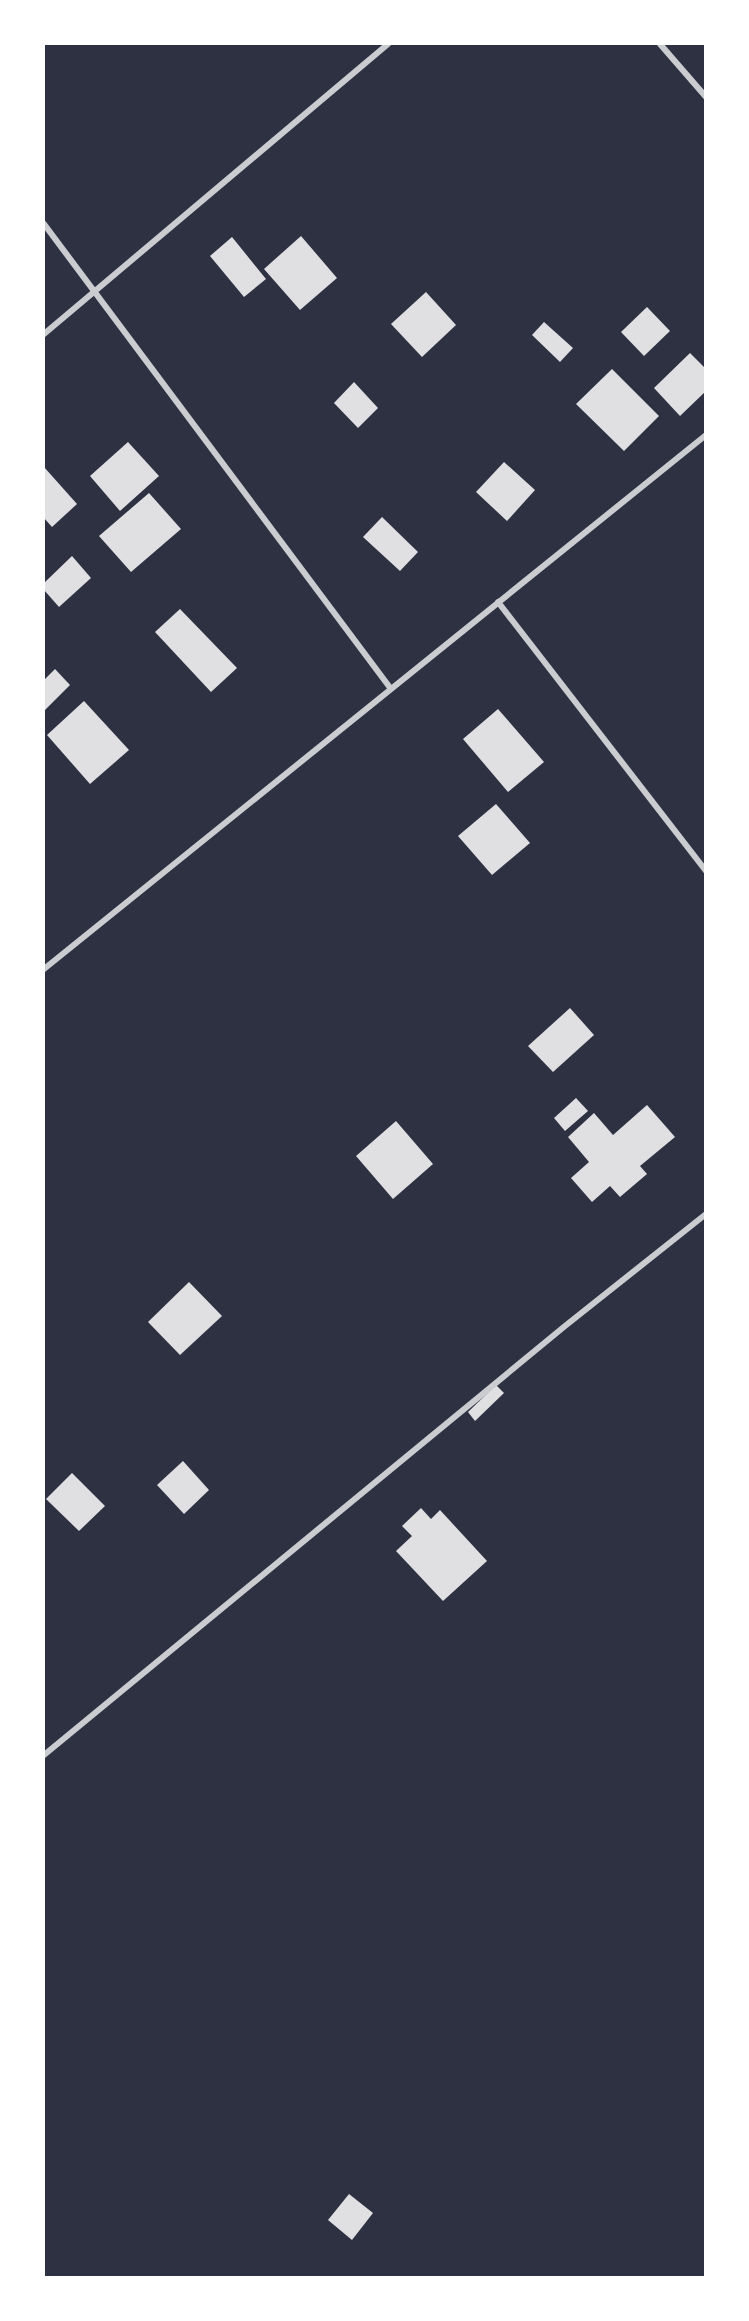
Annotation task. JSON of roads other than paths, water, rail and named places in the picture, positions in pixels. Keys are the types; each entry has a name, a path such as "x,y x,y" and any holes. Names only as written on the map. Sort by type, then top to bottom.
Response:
{"street":[{"path":"44,334 388,44"},
{"path":"660,44 705,97"},
{"path":"44,224 391,688"},
{"path":"44,969 705,435"},
{"path":"498,602 705,871"},
{"path":"44,1755 565,1326 705,1214"}]}
